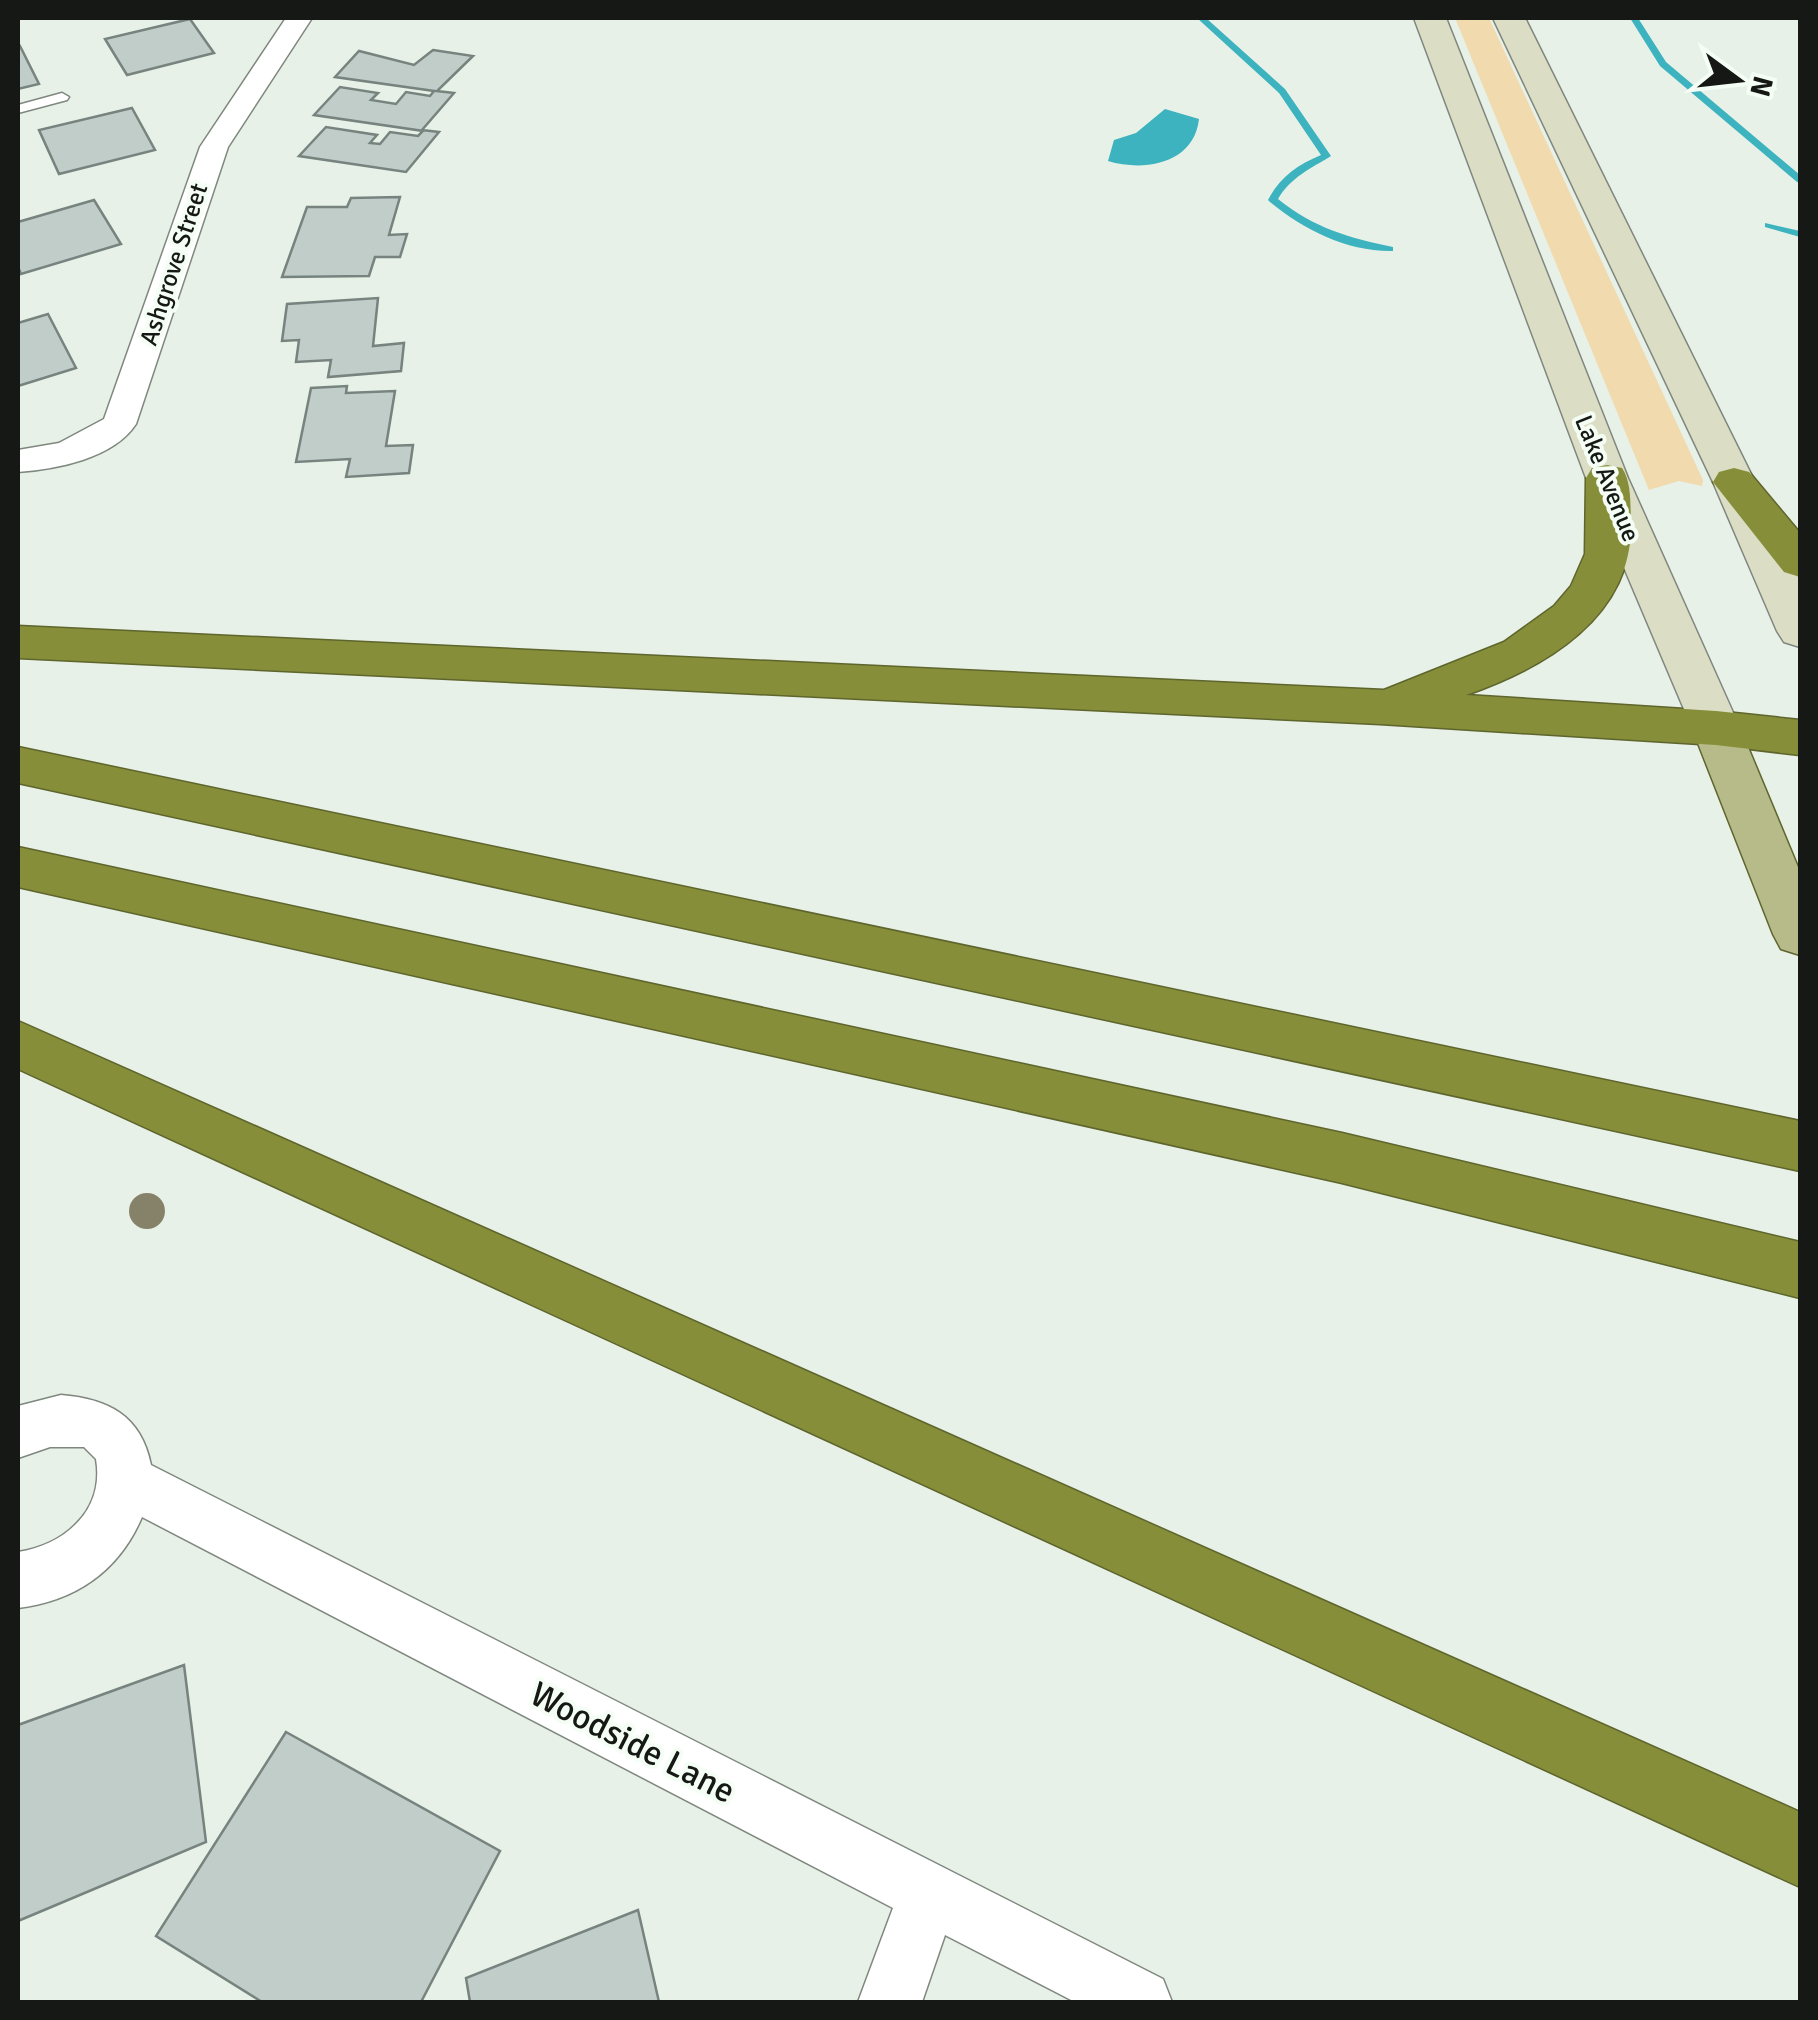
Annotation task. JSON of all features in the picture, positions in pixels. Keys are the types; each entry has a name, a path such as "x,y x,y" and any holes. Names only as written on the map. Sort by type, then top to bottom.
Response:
{"highway":[{"path":"1380,706 1492,668 1544,640 1580,607 1605,563 1607,478"},
{"path":"1734,482 1800,562"},
{"path":"18,642 1380,706 1716,728 1800,738"},
{"path":"18,765 1800,1146"},
{"path":"18,868 1342,1158 1800,1270"},
{"path":"18,1044 1800,1850"}],"main road":[{"name":"Lake Avenue","path":"1430,18 1607,478 1800,934"},
{"path":"1510,18 1734,482 1800,631"}],"street":[{"name":"Ashgrove Street","path":"18,461 75,452 98,441 119,424 214,146 299,18"},
{"path":"18,1580 48,1576 82,1556 108,1532 123,1501 127,1481 124,1454 110,1434 87,1422 47,1421 19,1430"},
{"name":"Woodside Lane","path":"127,1481 1140,2002"},
{"path":"890,2002 929,1894"}],"lane":[{"path":"18,109 62,97"}],"shaded area":[{"path":"1455,18 1489,18 1703,480 1702,486 1679,481 1649,490"}],"water":[{"path":"1165,109 1199,119 1188,146 1178,155 1151,164 1108,161 1114,140 1136,133"}],"building":[{"path":"190,19 214,53 127,75 105,39"},
{"path":"18,47 39,84 18,89"},
{"path":"433,50 473,56 437,91 454,93 422,130 439,132 406,172 299,156 326,127 377,135 370,143 380,144 390,132 418,136 423,131 314,115 340,87 378,93 371,100 396,104 406,92 430,96 434,91 335,77 359,51 414,65"},
{"path":"132,108 155,150 59,174 39,130"},
{"path":"400,197 389,235 407,234 400,257 375,257 369,276 282,277 307,207 347,207 351,198"},
{"path":"94,200 121,244 21,274 18,222"},
{"path":"378,298 373,346 404,343 401,371 328,377 331,360 296,362 299,340 282,341 287,304"},
{"path":"48,314 76,368 18,386 18,323"},
{"path":"347,386 346,393 395,391 386,446 413,445 409,473 346,477 350,459 296,462 311,388"},
{"path":"184,1665 206,1842 18,1921 18,1725"},
{"path":"286,1732 500,1851 421,2002 262,2002 156,1936"},
{"path":"638,1910 659,2002 470,2002 466,1978"}],"waterway":[{"path":"1201,18 1282,91 1326,156 1295,173 1273,200 1327,234 1389,249"},
{"path":"1634,18 1663,64 1800,180"},
{"path":"1769,225 1800,234"}]}
